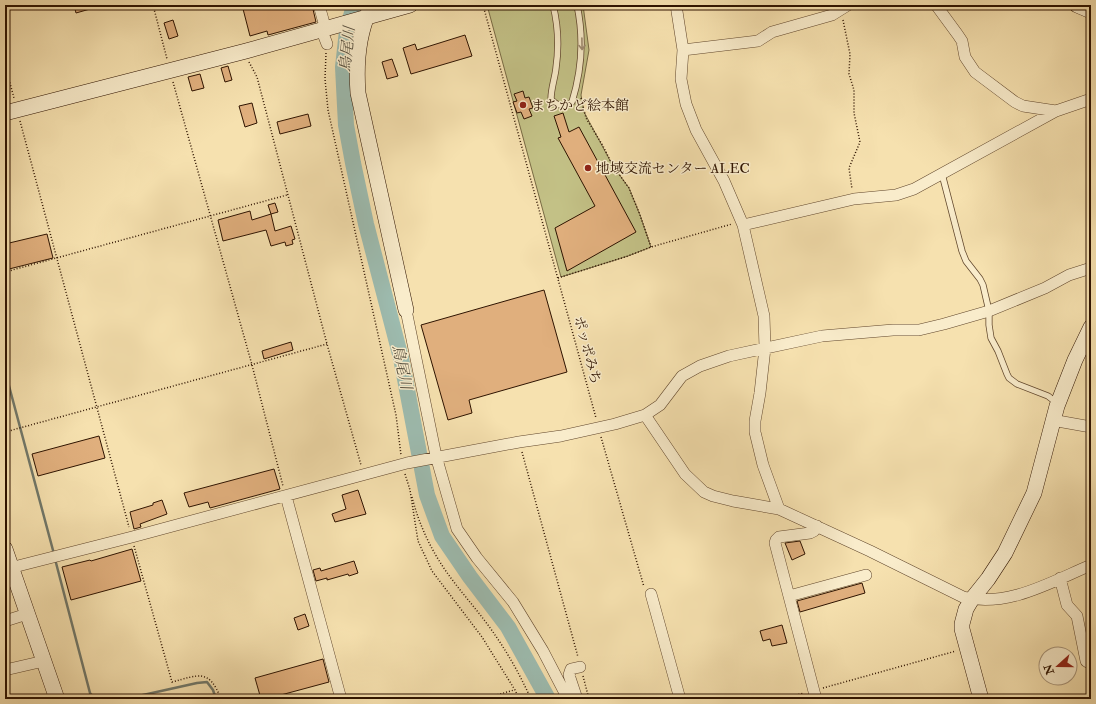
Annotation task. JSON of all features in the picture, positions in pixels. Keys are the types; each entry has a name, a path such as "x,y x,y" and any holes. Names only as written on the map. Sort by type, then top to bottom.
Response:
{"street":[{"path":"319,5 326,34"},
{"path":"11,111 246,51 326,34 365,14 410,5"},
{"path":"676,5 683,50 681,79 686,104 696,130 724,181 742,223 764,316 765,348 760,393 754,421 755,432 763,465 779,509"},
{"path":"936,5 962,41 965,57 975,72 1015,102 1023,106 1056,111"},
{"path":"1077,5 1091,11"},
{"path":"683,50 758,41 772,32 832,15 844,7"},
{"path":"365,14 360,37 357,74 358,93 406,310 434,457 457,529 477,558 516,608 543,650 568,699"},
{"path":"742,223 854,199 904,193 942,174 1056,111 1091,99"},
{"path":"8,569 405,463 599,428 645,415 660,405 682,376 700,366 730,356 822,336 893,330 919,330 944,324 989,311 1044,288 1069,275 1091,268"},
{"path":"981,699 962,624 966,609 1005,553 1034,493 1052,420 1075,360 1091,327"},
{"path":"645,415 685,474 704,492 733,501 779,509 870,551 951,592 972,599 998,600 1025,593 1091,565"},
{"path":"1052,420 1091,427"},
{"path":"286,496 341,699"},
{"path":"815,695 775,543 779,537 810,533 818,526"},
{"path":"5,549 8,569 27,614 57,699"},
{"path":"789,596 866,575"},
{"path":"1060,578 1067,605 1077,616 1086,660 1091,664"},
{"path":"648,593 680,699"},
{"path":"5,621 27,614"},
{"path":"5,670 44,661"},
{"path":"577,699 569,675 571,669 580,666"}],"lane":[{"path":"553,5 558,42 557,60 551,99 554,103 568,106 572,102 581,64 582,32 577,5"},
{"path":"942,174 959,242 966,261 983,285 989,311 991,338 1009,378 1018,384 1048,396 1058,404"}],"path":[{"path":"152,5 252,365 286,496"},
{"name":"ポッポみち","path":"483,5 599,428 648,593"},
{"path":"844,7 850,54 849,74 854,90 854,113 859,136 858,146 849,168 854,199"},
{"path":"326,34 325,79 328,110 396,415 418,541 432,571 482,637 519,699"},
{"path":"246,51 249,64 257,77 327,344 364,474"},
{"path":"5,65 11,111 56,258 172,682 199,675 210,678 216,687 220,699"},
{"path":"581,95 586,118 613,166 629,188 651,247"},
{"path":"5,272 288,195"},
{"path":"558,278 628,256 651,247 742,223"},
{"path":"5,432 327,344"},
{"path":"519,442 589,699"},
{"path":"410,490 415,512 438,559 496,636 520,676 531,699"},
{"path":"781,699 815,695 968,648"},
{"path":"483,699 515,690"}],"shaded area":[{"path":"487,5 583,5 589,50 581,95 584,112 613,166 629,188 651,247 628,256 561,277"}],"building":[{"path":"74,5 97,5 97,7 76,13"},
{"path":"242,5 312,5 316,22 268,35 267,31 250,36"},
{"path":"173,20 178,36 169,39 164,23"},
{"path":"465,35 472,56 411,74 403,48 415,44 417,50"},
{"path":"392,59 398,76 387,79 382,62"},
{"path":"228,66 232,80 225,82 221,68"},
{"path":"200,74 204,88 192,91 188,77"},
{"name":"まちかど絵本館","path":"523,91 525,98 529,97 533,108 529,109 532,116 524,119 521,112 517,113 513,102 517,101 514,94"},
{"path":"252,103 257,123 245,127 239,106"},
{"name":"地域交流センター ALEC","path":"563,113 569,132 579,127 636,232 567,271 555,228 595,206 558,138 561,137 554,116"},
{"path":"308,114 311,126 280,134 277,122"},
{"path":"275,203 278,212 271,214 268,205"},
{"path":"250,211 252,220 271,214 275,231 291,226 295,239 292,240 293,244 286,246 285,242 271,246 266,230 223,241 218,220"},
{"path":"47,234 53,258 5,270 5,244"},
{"path":"544,290 567,372 469,400 472,413 448,420 421,325"},
{"path":"291,342 293,350 264,359 262,351"},
{"path":"99,436 105,458 38,476 32,454"},
{"path":"274,469 280,489 210,508 208,502 189,507 184,493"},
{"path":"358,490 366,514 335,522 332,514 346,509 342,495"},
{"path":"162,500 167,514 140,524 141,527 134,529 130,512 153,505 153,503"},
{"path":"800,541 805,554 792,560 785,543"},
{"path":"132,549 141,581 71,600 62,567 91,561"},
{"path":"354,561 358,573 349,576 348,574 327,580 327,578 316,581 313,570 320,568 321,571"},
{"path":"862,583 865,593 800,612 797,601"},
{"path":"305,614 309,626 298,630 294,618"},
{"path":"782,625 787,643 772,646 770,639 763,641 760,631"},
{"path":"323,659 329,682 266,699 261,699 255,678"}],"waterway":[{"name":"鳥尾川","path":"354,5 347,31 343,67 346,125 366,224 401,358 427,495 442,536 470,577 508,627 548,699"},
{"path":"5,371 54,554"},
{"path":"55,559 90,693 95,699"},
{"path":"125,699 207,682 213,690 216,699"}],"place":[{"name":"まちかど絵本館","path":"523,105"},
{"name":"地域交流センター ALEC","path":"588,168"}]}
